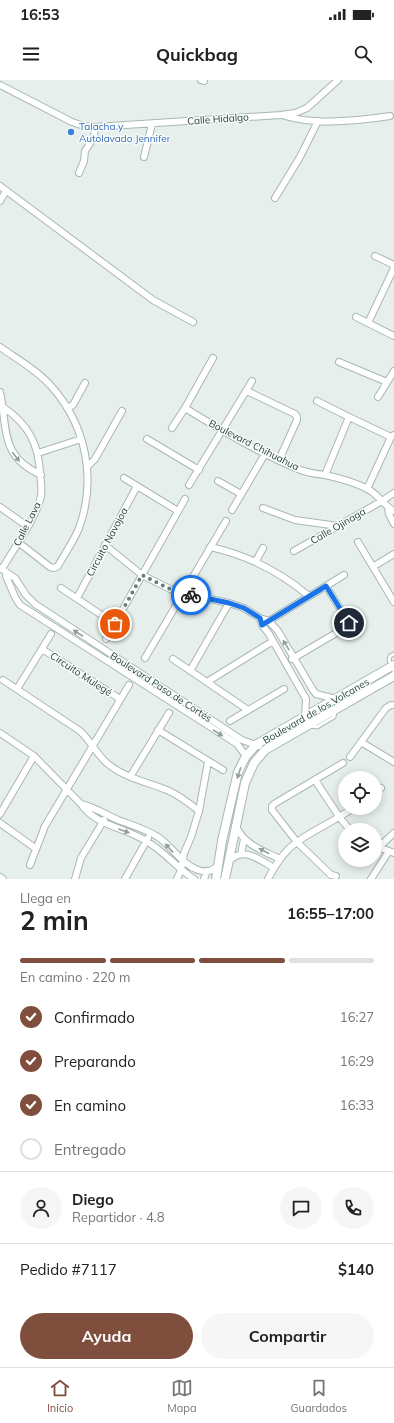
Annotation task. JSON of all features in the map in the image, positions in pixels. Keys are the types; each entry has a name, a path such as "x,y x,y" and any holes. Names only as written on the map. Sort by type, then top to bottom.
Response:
{"street":[{"name":"Calle Hidalgo","path":"0,86 72,122 84,126 94,126 152,124 295,114 307,108 338,80"},
{"path":"281,115 298,120 318,121 365,120 390,116"},
{"path":"275,198 300,157 318,121"},
{"path":"144,157 152,124"},
{"path":"79,174 84,161 85,151 94,137 94,126"},
{"path":"0,186 119,273 153,300 193,322"},
{"path":"0,201 6,191"},
{"path":"376,256 394,265"},
{"path":"368,323 394,268"},
{"path":"356,318 394,336"},
{"path":"0,346 51,386 67,408 76,424 87,467 86,497 79,528 58,566 54,568 50,567 18,542"},
{"path":"172,428 214,358"},
{"path":"339,362 387,382"},
{"path":"378,397 394,371"},
{"path":"189,485 252,381"},
{"path":"67,408 73,405 85,383"},
{"path":"247,391 297,416 298,420 279,460"},
{"path":"0,392 6,437 14,457 22,465 40,475"},
{"path":"317,401 392,436 367,489"},
{"name":"Calle Lava","path":"3,407 14,414 30,433 38,453 41,495 27,526 3,570"},
{"name":"Boulevard Chihuahua","path":"185,408 265,454 299,470 346,480 367,489 391,509 389,514 394,524"},
{"path":"87,467 95,459 122,411"},
{"path":"325,475 349,417"},
{"path":"38,453 81,439"},
{"path":"147,439 199,470"},
{"path":"232,510 265,454"},
{"path":"124,478 178,511"},
{"path":"218,482 241,494"},
{"name":"Circuito Navojoa","path":"77,598 137,486"},
{"name":"Calle Ojinaga","path":"294,551 394,493"},
{"path":"106,639 185,498"},
{"path":"0,507 27,526"},
{"path":"263,508 295,520 338,526"},
{"path":"145,658 226,520"},
{"path":"358,542 374,566 394,602"},
{"path":"105,545 142,575 170,589 229,603 244,608 260,618 269,621 278,631 316,694"},
{"path":"210,547 256,561 293,583 309,596"},
{"path":"256,561 263,548"},
{"path":"374,566 394,554"},
{"name":"Boulevard Paso de Cortés","path":"3,570 15,578 26,595 35,604 242,740 257,744 265,750"},
{"name":"Boulevard Paso de Cortés","path":"3,570 20,605 237,744 246,756"},
{"path":"262,625 344,575"},
{"path":"286,664 348,626 349,623 326,586"},
{"path":"61,588 115,624"},
{"path":"190,671 229,603"},
{"path":"30,612 35,604"},
{"path":"260,618 262,625 273,641 306,699 304,717 310,725"},
{"name":"Circuito Mulegé","path":"17,689 51,634"},
{"path":"207,682 273,641"},
{"name":"Circuito Mulegé","path":"42,649 120,699"},
{"path":"173,659 248,710"},
{"name":"Boulevard de los Volcanes","path":"216,879 222,841 238,772 246,756 257,744 393,668"},
{"path":"129,676 134,669"},
{"name":"Boulevard de los Volcanes","path":"225,879 247,778 254,763 265,750 394,676"},
{"path":"4,680 80,731 88,738 92,747 108,764 130,777 169,791 199,810"},
{"name":"Circuito Mulegé","path":"30,865 35,848 45,826 129,685"},
{"path":"230,721 284,689"},
{"path":"306,699 316,694 336,699"},
{"path":"350,757 386,708 392,705"},
{"path":"130,777 169,713"},
{"path":"158,730 208,762 224,770"},
{"path":"0,733 34,756 67,789 87,812 102,822 146,841 194,879"},
{"path":"361,742 394,762"},
{"path":"0,814 34,756"},
{"path":"177,879 181,870 184,853 191,837 199,810 208,762"},
{"path":"336,876 331,875 297,842 272,810 272,806 342,763"},
{"path":"315,780 344,823"},
{"path":"81,804 91,806 106,815 151,833 158,837 182,860 197,870 213,870 218,866"},
{"path":"75,879 81,858 106,815"},
{"path":"268,879 280,859 297,842 344,815"},
{"path":"0,823 35,848"},
{"path":"236,826 244,839 280,859"},
{"path":"125,879 151,833"},
{"path":"382,842 394,833"},
{"path":"241,854 244,839"},
{"path":"371,879 391,852"},
{"path":"229,861 241,854 250,855 274,868"},
{"path":"204,879 207,871"},
{"path":"0,877 4,879"}],"lane":[{"path":"393,668 389,660 390,656 394,654"}],"way so far":[{"path":"115,624 142,575 170,589 191,595"}],"place":[{"name":"Talacha y Autolavado Jennifer","path":"71,132"}],"route":[{"path":"191,595 229,603 244,608 260,618 262,625 326,586 349,623"}]}
